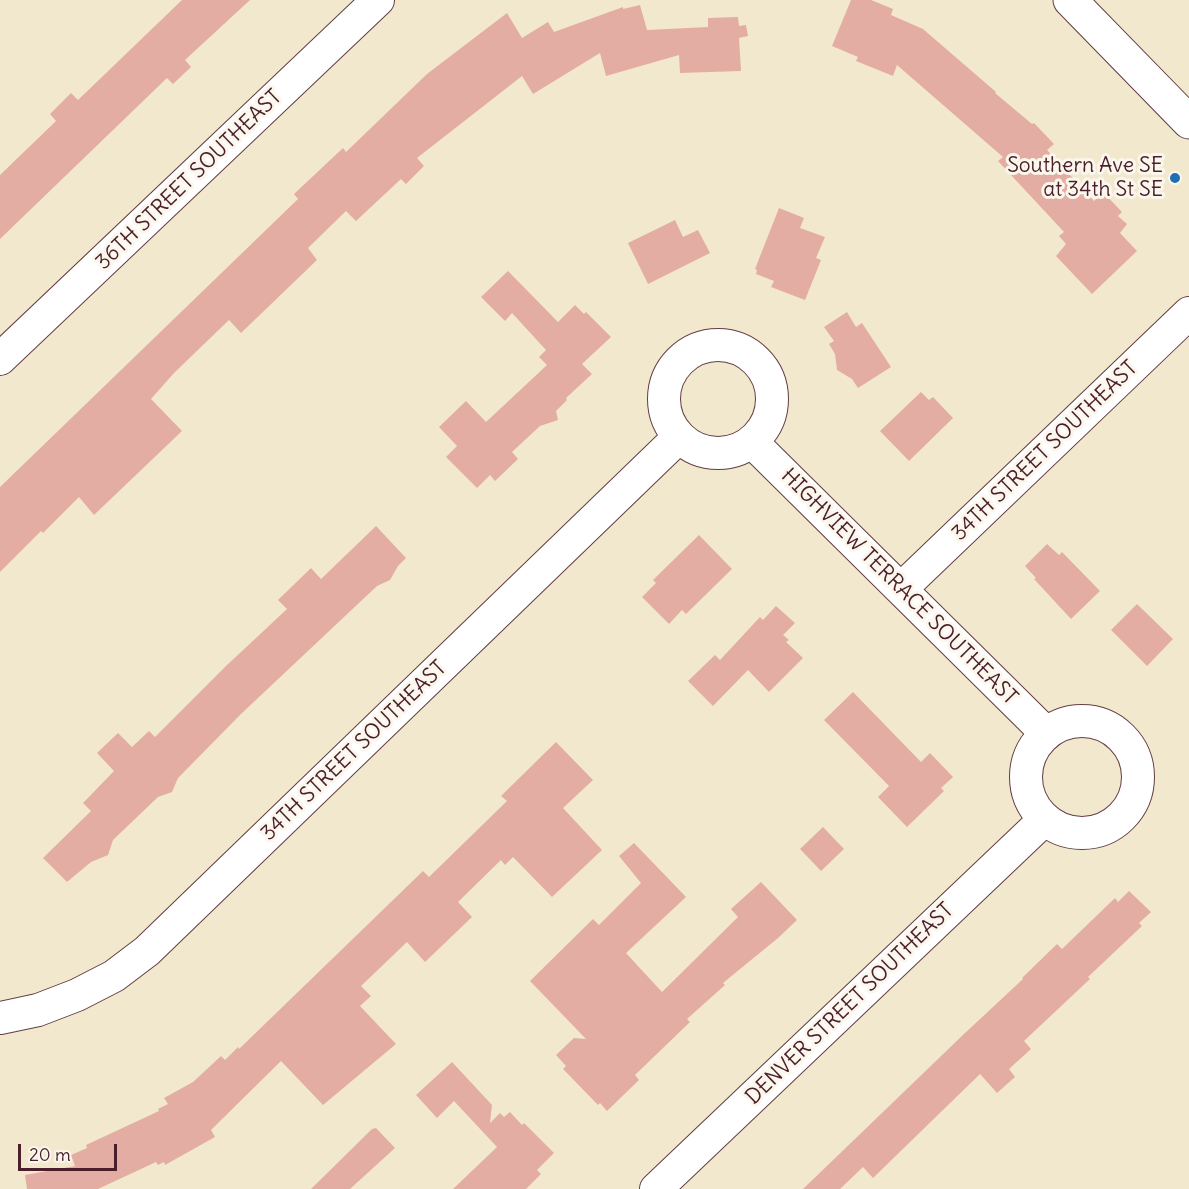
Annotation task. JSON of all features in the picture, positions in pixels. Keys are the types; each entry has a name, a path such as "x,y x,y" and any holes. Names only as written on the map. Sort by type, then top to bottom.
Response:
{"main road":[{"path":"1070,0 1189,122"}],"street":[{"name":"36TH STREET SOUTHEAST","path":"0,359 378,0"},
{"name":"34TH STREET SOUTHEAST","path":"902,588 1189,313"},
{"path":"720,344 738,347 755,357 767,372 773,390 772,410 765,428 752,442 735,451 715,454 696,449 680,437 670,425 665,411 664,396 667,381 674,367 684,356 700,347 720,344"},
{"name":"34TH STREET SOUTHEAST","path":"0,1018 38,1010 77,995 114,976 147,951 680,437"},
{"name":"HIGHVIEW TERRACE SOUTHEAST","path":"752,442 1046,733"},
{"path":"1082,720 1102,723 1119,734 1132,749 1138,768 1138,788 1131,806 1118,821 1101,831 1081,834 1061,830 1044,820 1032,805 1026,786 1026,766 1033,748 1046,733 1063,723 1082,720"},
{"name":"DENVER STREET SOUTHEAST","path":"656,1189 1044,820"}],"building":[{"path":"182,0 250,0 185,60 191,67 173,84 167,78 0,239 0,175 56,121 50,114 71,93 78,100"},
{"path":"851,0 871,0 893,9 891,15 923,29 995,93 1032,124 1034,123 1054,144 1047,150 1094,201 1103,192 1122,212 1118,216 1127,224 1120,233 1137,251 1092,294 1056,256 1066,244 1059,236 1064,232 998,161 1003,157 897,65 893,76 856,61 858,57 832,46"},
{"path":"640,5 647,30 708,27 708,18 738,17 739,26 746,25 748,36 739,38 741,71 680,73 679,55 606,76 600,53 533,94 522,76 417,158 424,166 406,184 401,179 356,221 346,211 308,248 317,260 241,333 229,320 174,373 151,399 182,431 94,515 79,497 0,572 0,487 298,199 294,194 343,148 346,152 427,74 507,13 522,38 548,22 554,32 623,7 623,9"},
{"path":"779,208 804,218 800,228 825,237 816,258 821,260 805,300 771,287 774,281 756,274 755,269"},
{"path":"675,220 683,237 698,230 710,253 648,284 628,243"},
{"path":"508,271 558,322 575,305 584,314 586,312 611,337 582,364 592,374 566,398 567,400 556,411 558,420 540,426 512,452 518,459 495,481 490,475 477,488 446,457 457,446 439,427 466,401 486,422 547,365 539,357 546,350 512,313 505,321 481,297"},
{"path":"847,312 856,327 862,323 891,367 858,388 852,379 837,370 835,354 829,344 834,341 824,327"},
{"path":"921,392 929,400 933,397 953,418 909,461 880,431"},
{"path":"376,526 406,558 390,580 377,586 241,714 178,778 172,792 158,797 113,840 108,855 91,862 67,882 43,858 91,811 83,803 114,771 97,753 118,733 132,747 149,731 155,737 287,609 278,600 311,568 321,579"},
{"path":"699,535 732,569 686,614 682,610 669,624 642,597 656,583 653,580"},
{"path":"1047,544 1059,555 1062,552 1100,591 1071,619 1025,566"},
{"path":"1137,604 1173,639 1147,666 1111,630"},
{"path":"776,606 795,623 783,635 789,640 786,642 803,658 769,692 748,670 713,706 688,681 715,655 720,660 760,617 763,620"},
{"path":"853,692 921,762 930,753 953,777 941,788 944,791 907,827 878,797 889,786 824,720"},
{"path":"556,742 593,780 563,808 602,850 552,897 513,857 505,865 501,860 458,902 472,917 425,962 407,942 361,986 371,996 360,1006 396,1044 323,1105 281,1061 211,1130 215,1137 165,1165 164,1162 158,1165 156,1162 98,1189 27,1189 25,1175 75,1166 71,1155 87,1148 86,1145 159,1111 158,1109 168,1104 164,1098 193,1082 221,1056 225,1060 238,1047 239,1049 423,871 429,877 507,801 501,796"},
{"path":"823,827 844,849 821,871 800,849"},
{"path":"634,843 686,897 626,953 662,992 738,917 731,909 761,882 797,920 723,983 725,985 687,1019 690,1022 635,1075 639,1080 607,1111 600,1103 598,1105 563,1069 566,1066 556,1055 574,1038 586,1039 530,981 593,919 599,925 641,883 619,856"},
{"path":"1129,891 1151,912 1139,923 1142,926 1088,977 1090,979 1024,1041 1031,1049 1009,1069 1015,1077 997,1093 980,1074 873,1178 863,1167 840,1189 803,1189 1057,944 1062,949 1115,898 1118,902"},
{"path":"452,1062 492,1105 490,1123 500,1113 504,1117 510,1112 554,1153 537,1170 541,1174 526,1189 453,1189 497,1147 454,1101 437,1118 416,1095"},
{"path":"376,1128 395,1148 350,1189 311,1189 372,1129"}],"place":[{"name":"Southern Ave SE at 34th St SE","path":"1175,178"}]}
